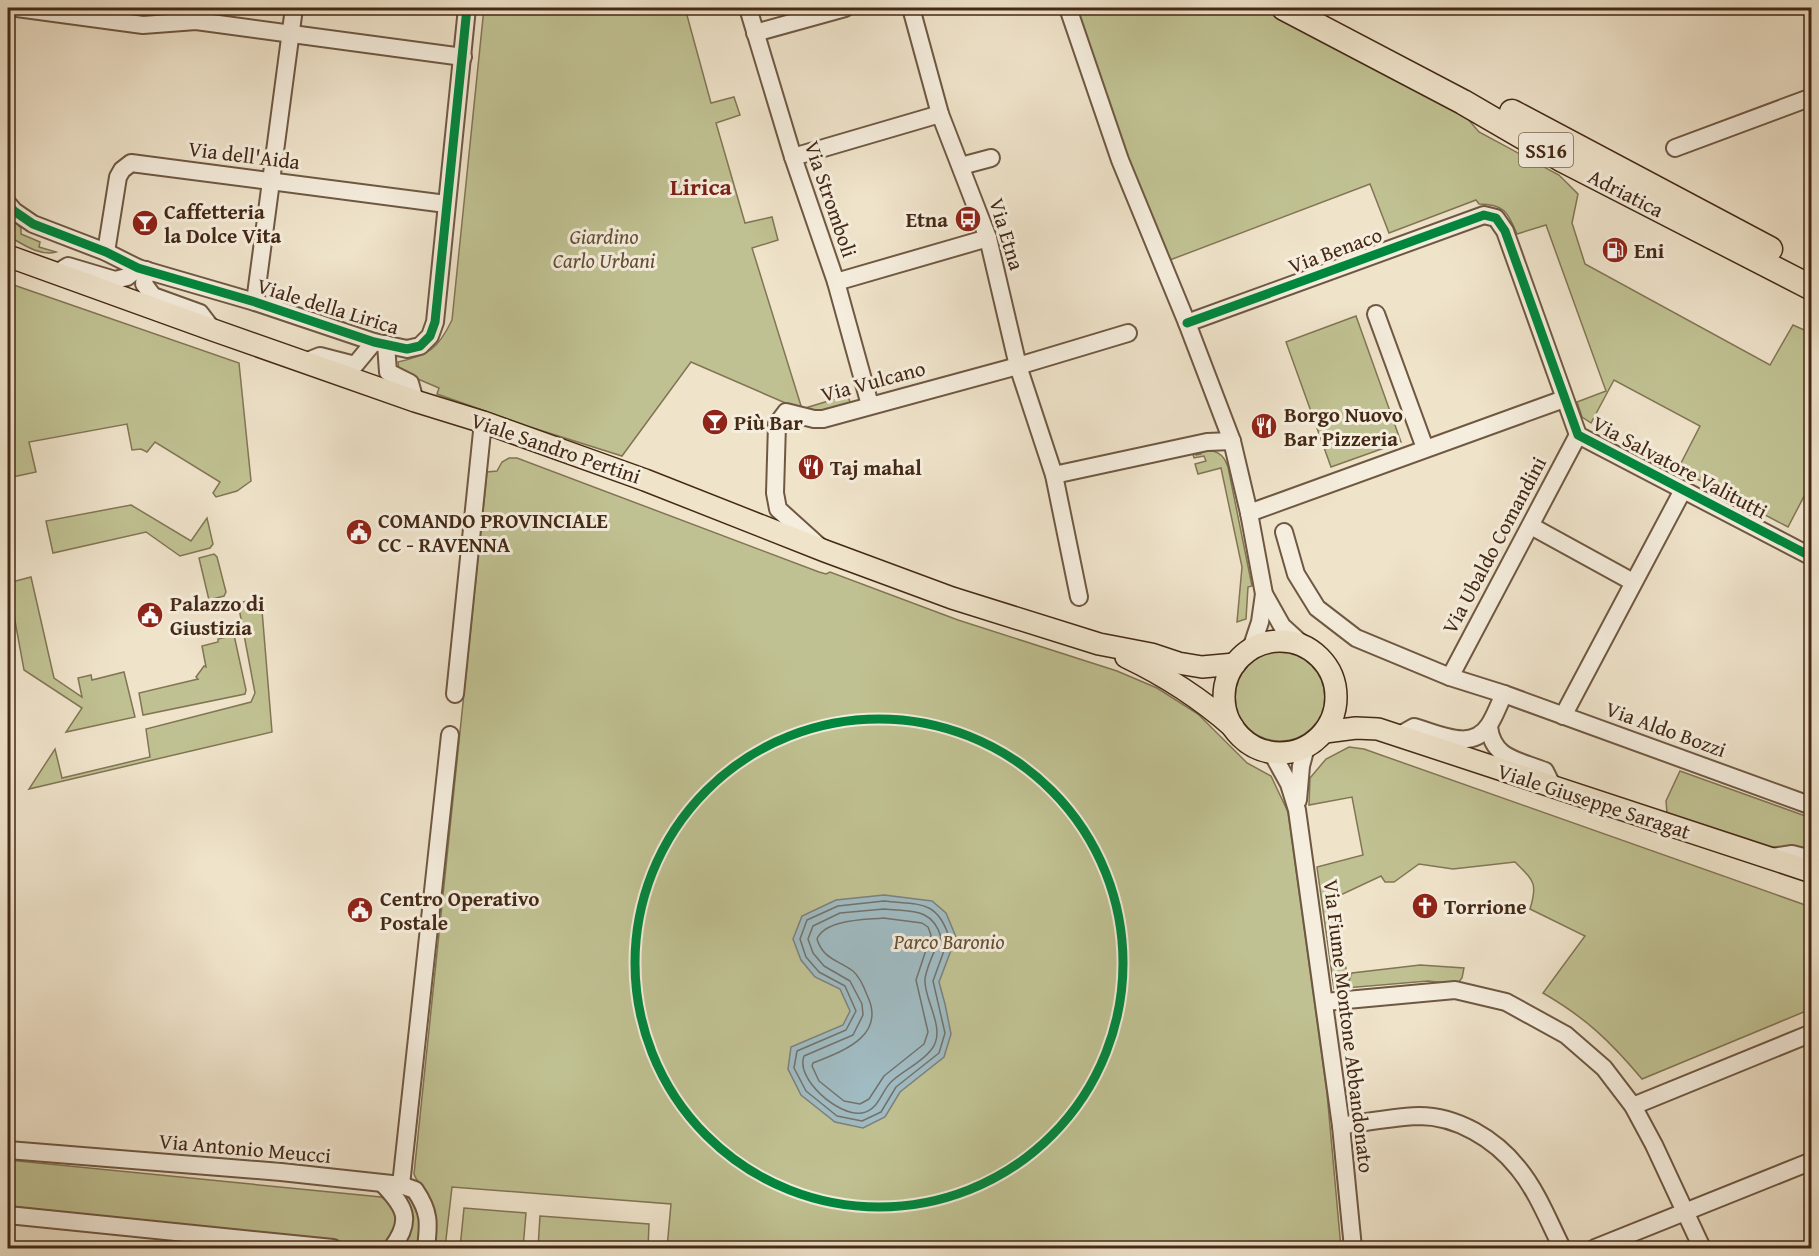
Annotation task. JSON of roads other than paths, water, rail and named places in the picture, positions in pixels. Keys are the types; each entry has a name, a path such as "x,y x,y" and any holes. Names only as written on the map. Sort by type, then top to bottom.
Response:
{"highway":[{"name":"Adriatica","path":"1284,8 1463,102 1563,160 1812,288"},
{"name":"Adriatica","path":"1315,8 1812,272"}],"main road":[{"name":"Viale Sandro Pertini","path":"9,257 656,484 952,598 1099,644 1202,667 1235,664"},
{"path":"1287,641 1305,647 1318,655 1327,665 1334,679 1337,693 1332,720 1324,732 1306,747 1289,753 1272,753 1257,748 1243,740 1233,727 1226,712 1224,695 1227,679 1235,664 1251,649 1268,642 1287,641"},
{"name":"Viale Sandro Pertini","path":"1099,644 1159,673 1203,700 1233,727"},
{"name":"Viale Giuseppe Saragat","path":"1337,693 1350,710 1377,729"},
{"name":"Viale Giuseppe Saragat","path":"1324,732 1356,728 1377,729 1812,872"}],"street":[{"path":"17,8 143,25 196,21 463,57"},
{"path":"255,302 294,8"},
{"name":"Viale della Lirica","path":"8,204 33,224 106,252 142,269 255,302 380,343 407,349 420,346 430,336 435,322 467,8"},
{"name":"Via Stromboli","path":"748,8 793,157 836,282 870,405"},
{"path":"755,33 845,8"},
{"name":"Via Etna","path":"911,8 940,114 988,238 1018,366 1053,475 1079,597"},
{"path":"1068,8 1120,160 1187,323 1232,441 1249,513 1264,594 1260,622 1251,649"},
{"path":"1675,148 1812,97"},
{"path":"793,157 940,114"},
{"path":"960,166 991,158"},
{"name":"Via dell'Aida","path":"106,252 118,177 122,170 131,163 446,204"},
{"name":"Via Benaco","path":"1187,323 1484,215 1496,218"},
{"name":"Via Salvatore Valitutti","path":"1496,218 1505,231 1578,435 1812,557"},
{"path":"836,282 988,238"},
{"path":"55,274 68,266 115,280 142,269 144,284 153,296 200,313 213,330"},
{"path":"1376,314 1425,448"},
{"name":"Via Vulcano","path":"825,551 778,509 775,493 777,424 786,412 823,419 1018,366 1128,333"},
{"name":"Viale della Lirica","path":"306,362 320,356 355,365 380,343"},
{"name":"Viale della Lirica","path":"380,343 388,372 410,383 415,400"},
{"path":"1249,513 1564,399"},
{"path":"455,694 483,422"},
{"name":"Via Ubaldo Comandini","path":"1450,677 1578,435"},
{"path":"1053,475 1207,442 1232,441"},
{"path":"1563,716 1683,490"},
{"path":"1531,526 1633,582"},
{"name":"Via Aldo Bozzi","path":"1284,532 1296,574 1317,608 1356,638 1450,677 1504,694 1812,806"},
{"path":"1264,594 1282,626 1305,647"},
{"path":"1398,736 1414,727 1461,741 1475,738 1489,727 1504,694"},
{"path":"1489,727 1490,740 1498,752 1545,771 1553,787"},
{"path":"426,1248 429,1222 427,1211 415,1190 401,1185 450,735"},
{"name":"Via Fiume Montone Abbandonato","path":"1297,810 1301,766 1306,747"},
{"name":"Via Fiume Montone Abbandonato","path":"1272,753 1289,784 1297,810 1341,1126 1353,1248"},
{"path":"1769,858 1792,854 1812,860"},
{"path":"1325,1002 1455,990 1506,1002 1566,1035 1604,1068 1633,1106 1654,1145 1702,1248"},
{"path":"1633,1106 1812,1033"},
{"path":"1341,1126 1421,1116 1451,1121 1473,1130 1497,1146 1518,1168 1535,1195 1562,1248"},
{"name":"Via Antonio Meucci","path":"8,1150 281,1172 401,1185"},
{"path":"1595,1248 1812,1161"},
{"path":"382,1184 401,1206 405,1215 404,1227 392,1248"},
{"path":"8,1215 333,1248"}],"water":[{"path":"884,895 932,901 946,913 956,937 939,982 951,1034 944,1057 900,1092 885,1117 863,1128 835,1122 801,1095 788,1069 791,1047 843,1025 850,1011 840,989 815,977 801,960 793,939 802,916 836,900"}],"place":[{"name":"Etna","path":"968,219"},
{"name":"Caffetteria la Dolce Vita","path":"145,223"},
{"name":"Eni","path":"1615,250"},
{"name":"Più Bar","path":"715,422"},
{"name":"Borgo Nuovo Bar Pizzeria","path":"1264,426"},
{"name":"Taj mahal","path":"811,467"},
{"name":"COMANDO PROVINCIALE CC - RAVENNA","path":"359,532"},
{"name":"Palazzo di Giustizia","path":"150,615"},
{"name":"Torrione","path":"1425,906"},
{"name":"Centro Operativo Postale","path":"360,910"}],"district":[{"name":"Lirica","path":"701,186"}],"park label":[{"name":"Giardino Carlo Urbani","path":"604,248"},
{"name":"Parco Baronio","path":"949,941"}]}
